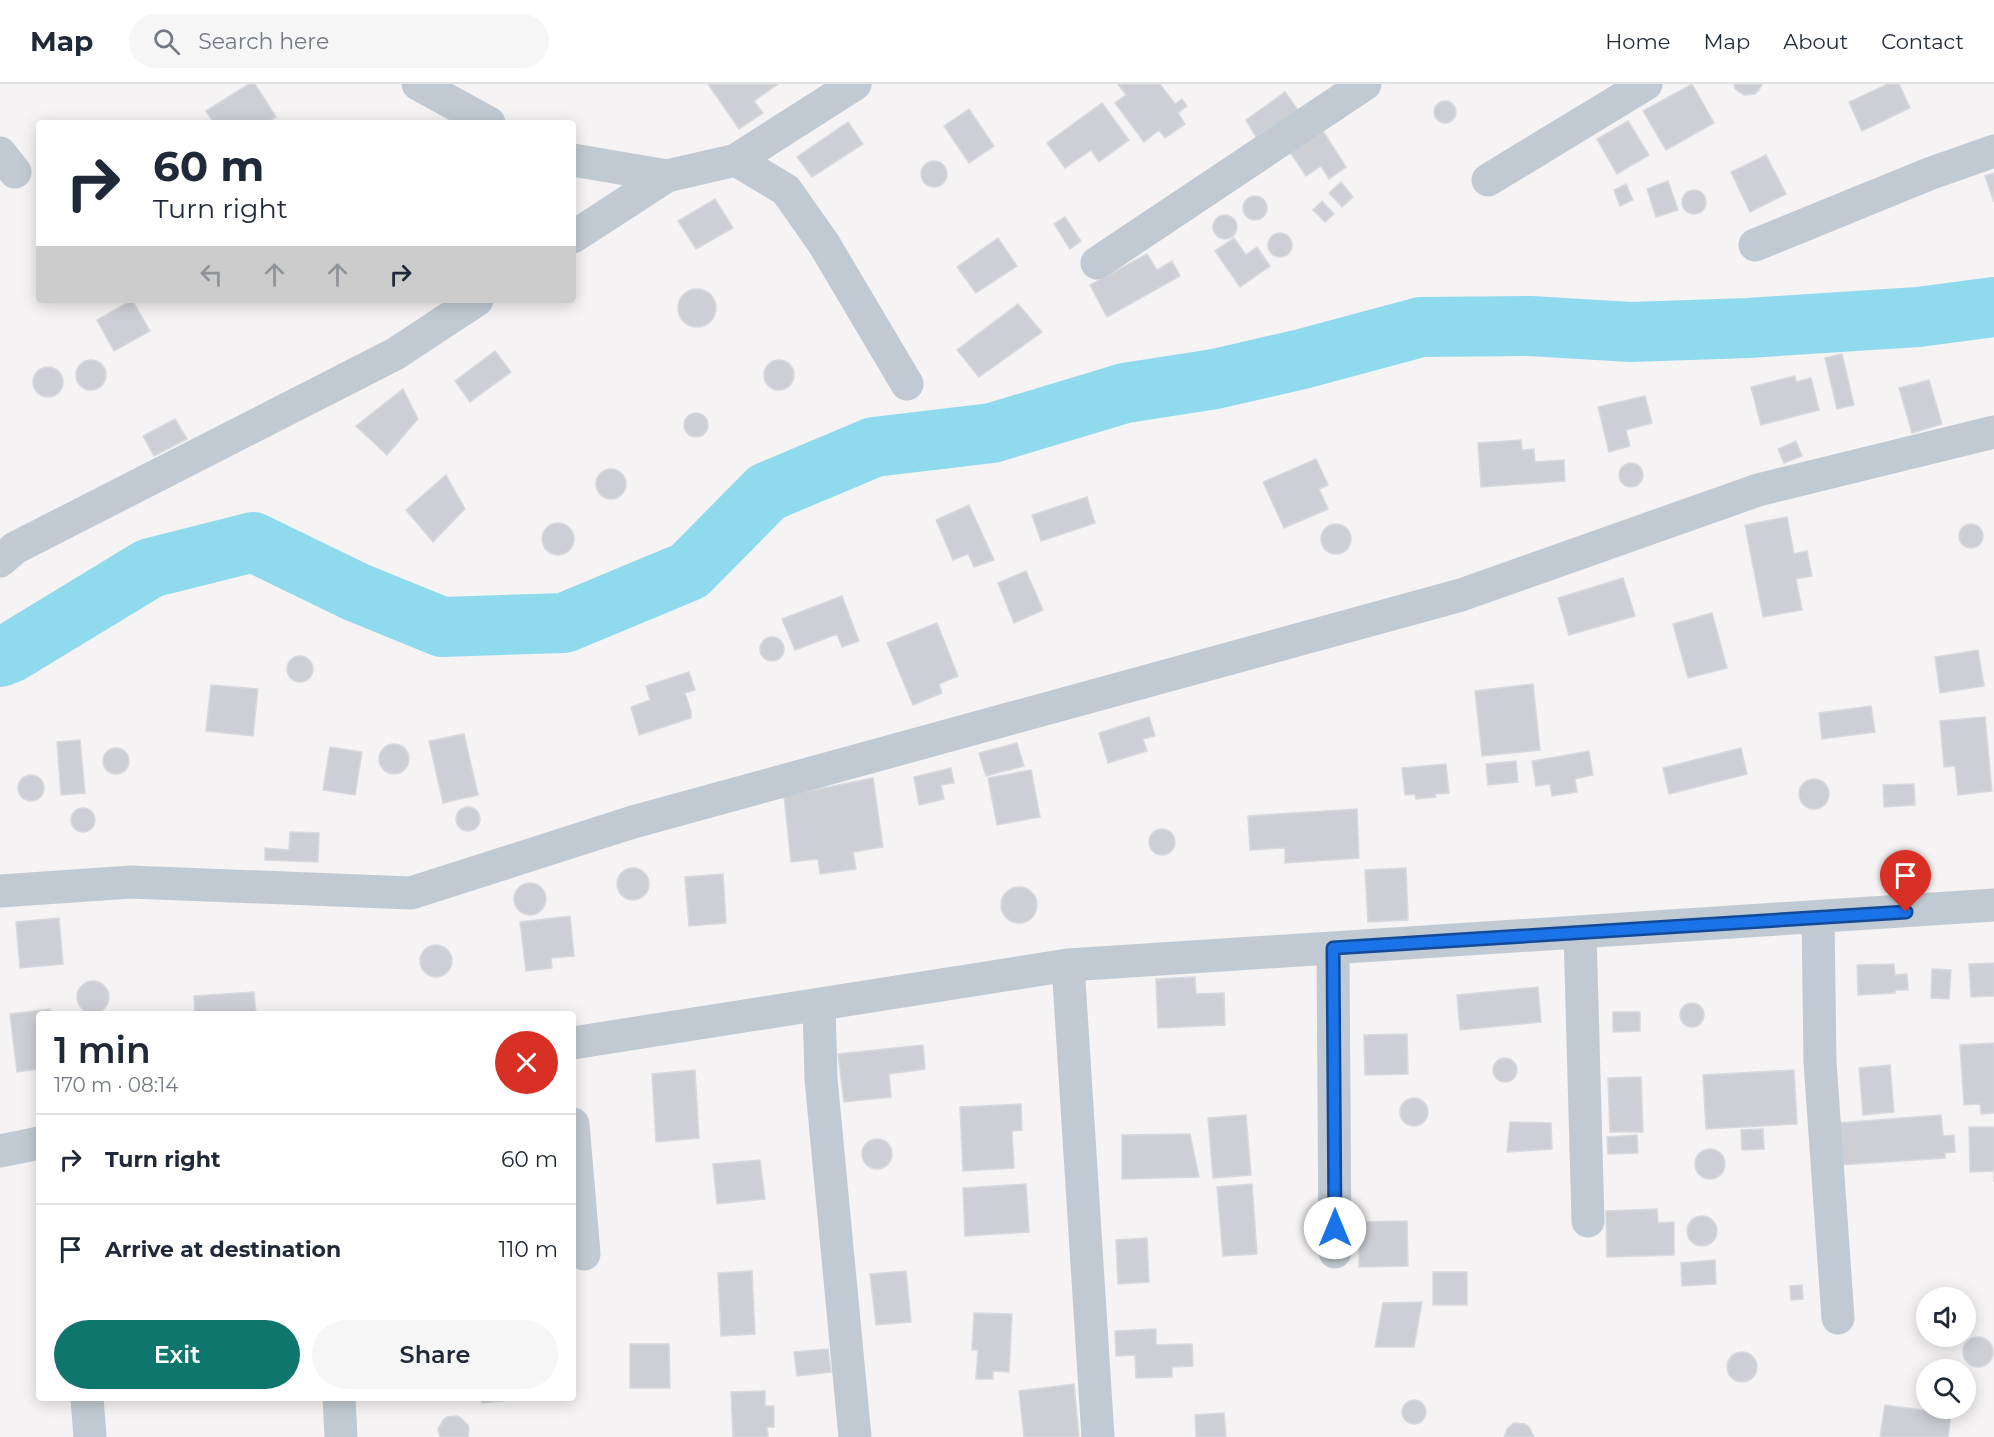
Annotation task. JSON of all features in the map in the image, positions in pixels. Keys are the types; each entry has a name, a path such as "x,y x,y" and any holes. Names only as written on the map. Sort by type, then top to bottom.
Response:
{"street":[{"path":"418,84 466,93 487,120"},
{"path":"576,235 667,176 736,160 855,84"},
{"path":"1097,263 1365,84"},
{"path":"1488,180 1647,84"},
{"path":"1755,245 1929,174 1994,151"},
{"path":"736,160 786,190 824,244 908,384"},
{"path":"576,161 667,176"},
{"path":"0,561 15,548 395,354 472,303"},
{"path":"0,891 131,882 411,893 633,822 1461,595 1758,490 1994,432"},
{"path":"576,1042 1068,965 1994,905"},
{"path":"1818,918 1820,1062 1838,1318"},
{"path":"1580,932 1588,1221"},
{"path":"1333,948 1335,1252"},
{"path":"1068,965 1098,1437"},
{"path":"819,1005 821,1079 855,1437"},
{"path":"0,1151 36,1144"},
{"path":"576,1159 584,1254"},
{"path":"87,1401 90,1437"},
{"path":"339,1401 341,1437"}],"building":[{"path":"249,84 255,84 276,117 271,120 212,120 206,111"},
{"path":"708,84 778,84 754,101 763,113 739,129"},
{"path":"1118,84 1160,84 1175,104 1182,99 1187,106 1178,113 1185,124 1165,138 1159,130 1144,142 1115,103 1126,95"},
{"path":"1692,84 1714,123 1666,150 1643,111"},
{"path":"1734,84 1762,84 1755,94 1744,95 1735,89"},
{"path":"1888,84 1899,84 1910,108 1862,131 1849,102"},
{"path":"1285,92 1298,110 1256,137 1246,120"},
{"path":"1445,101 1453,104 1456,112 1453,120 1445,123 1437,120 1434,112 1437,104"},
{"path":"1102,103 1129,140 1099,162 1091,150 1065,168 1047,143"},
{"path":"969,109 994,146 969,163 944,126"},
{"path":"1628,121 1649,155 1617,174 1597,139"},
{"path":"848,122 863,144 812,177 797,157"},
{"path":"1323,131 1346,167 1329,179 1321,166 1306,176 1290,152"},
{"path":"1766,155 1786,194 1750,212 1731,172"},
{"path":"934,161 943,165 947,174 943,183 934,187 925,183 921,174 925,165"},
{"path":"1994,173 1994,202 1985,176"},
{"path":"1668,181 1678,210 1656,217 1647,189"},
{"path":"1341,182 1353,197 1342,207 1329,193"},
{"path":"1626,184 1633,200 1620,206 1614,190"},
{"path":"1694,190 1703,193 1706,202 1703,211 1694,214 1685,211 1682,202 1685,193"},
{"path":"1255,196 1264,199 1267,208 1264,217 1255,220 1246,217 1243,208 1246,199"},
{"path":"715,199 733,228 696,249 678,221"},
{"path":"1322,201 1334,214 1325,222 1313,210"},
{"path":"1225,215 1234,218 1237,227 1234,236 1225,239 1216,236 1213,227 1216,218"},
{"path":"1065,217 1081,241 1070,249 1054,224"},
{"path":"1280,233 1289,236 1292,245 1289,254 1280,257 1271,254 1268,245 1271,236"},
{"path":"998,238 1017,266 976,293 957,267"},
{"path":"1234,238 1246,255 1257,247 1270,266 1240,287 1215,251"},
{"path":"1147,254 1157,270 1172,261 1180,276 1107,317 1090,285"},
{"path":"697,289 710,295 716,308 710,321 697,327 684,321 678,308 684,295"},
{"path":"127,303 134,303 150,331 114,351 97,320"},
{"path":"1018,304 1042,332 979,377 957,350"},
{"path":"495,351 511,372 470,402 455,381"},
{"path":"1842,354 1854,405 1837,409 1825,358"},
{"path":"91,360 97,361 105,369 105,381 97,389 91,390 85,389 77,381 76,375 77,369 85,361"},
{"path":"779,360 785,361 793,369 793,381 785,389 779,390 773,389 765,381 764,375 765,369 773,361"},
{"path":"48,367 54,368 62,376 62,388 54,396 48,397 42,396 34,388 33,382 34,376 42,368"},
{"path":"1795,376 1796,382 1811,378 1819,410 1761,425 1751,387"},
{"path":"1929,380 1942,424 1912,433 1899,388"},
{"path":"403,389 418,419 387,455 356,426"},
{"path":"1645,396 1652,423 1626,430 1630,446 1609,452 1598,407"},
{"path":"696,413 701,414 707,420 707,430 701,436 696,437 691,436 685,430 684,425 685,420 691,414"},
{"path":"175,419 187,439 154,456 143,436"},
{"path":"1521,440 1522,450 1534,449 1535,462 1564,460 1565,481 1481,487 1478,443"},
{"path":"1796,441 1802,456 1784,463 1778,449"},
{"path":"1316,459 1328,485 1319,489 1328,509 1284,528 1263,482"},
{"path":"1631,463 1640,466 1643,475 1640,484 1631,487 1622,484 1619,475 1622,466"},
{"path":"611,469 617,470 625,478 625,490 617,498 611,499 605,498 597,490 596,484 597,478 605,470"},
{"path":"446,475 465,509 433,542 406,510"},
{"path":"1087,497 1095,523 1041,541 1032,515"},
{"path":"969,505 994,560 974,567 968,554 953,560 936,520"},
{"path":"1787,517 1794,554 1807,551 1812,576 1796,579 1802,610 1763,617 1745,525"},
{"path":"558,523 569,528 574,539 569,550 558,555 547,550 542,539 547,528"},
{"path":"1336,524 1342,525 1350,533 1350,545 1342,553 1336,554 1330,553 1322,545 1321,539 1322,533 1330,525"},
{"path":"1971,524 1980,527 1983,536 1980,545 1971,548 1962,545 1959,536 1962,527"},
{"path":"1026,571 1043,610 1014,623 998,583"},
{"path":"1623,578 1635,616 1569,635 1558,598"},
{"path":"842,596 859,641 842,647 837,634 795,650 782,619"},
{"path":"1712,613 1727,668 1688,678 1673,624"},
{"path":"937,623 958,676 939,684 942,693 913,705 887,643"},
{"path":"772,637 781,640 784,649 781,658 772,661 763,658 760,649 763,640"},
{"path":"1978,650 1984,686 1940,693 1935,657"},
{"path":"300,656 309,660 313,669 309,678 300,682 291,678 287,669 291,660"},
{"path":"689,672 695,690 685,693 691,718 639,735 631,707 650,700 646,686"},
{"path":"1533,684 1540,750 1482,756 1475,691"},
{"path":"211,685 258,689 253,736 206,731"},
{"path":"1871,706 1875,732 1822,739 1819,713"},
{"path":"1149,717 1155,736 1143,739 1147,751 1108,763 1099,733"},
{"path":"1985,717 1992,791 1958,795 1955,766 1944,767 1940,721"},
{"path":"464,734 478,795 443,803 429,741"},
{"path":"80,740 85,793 61,795 57,742"},
{"path":"1017,743 1024,766 986,776 979,753"},
{"path":"394,744 400,745 408,753 408,765 400,773 394,774 388,773 380,765 379,759 380,753 388,745"},
{"path":"330,747 362,752 355,795 323,790"},
{"path":"116,748 126,751 129,761 126,771 116,774 106,771 103,761 106,751"},
{"path":"1741,748 1747,774 1669,794 1663,768"},
{"path":"1589,751 1593,775 1575,779 1577,792 1552,796 1550,784 1536,786 1532,761"},
{"path":"1516,761 1518,782 1488,785 1486,764"},
{"path":"1446,764 1449,793 1416,799 1415,794 1405,795 1402,768"},
{"path":"951,768 954,783 941,785 944,799 919,805 914,777"},
{"path":"1031,770 1040,817 997,825 988,778"},
{"path":"31,775 40,779 44,788 40,797 31,801 22,797 18,788 22,779"},
{"path":"873,778 883,847 853,852 856,869 820,874 818,859 791,862 784,796"},
{"path":"1814,779 1820,780 1828,788 1828,800 1820,808 1814,809 1808,808 1800,800 1799,794 1800,788 1808,780"},
{"path":"1914,784 1915,805 1884,807 1883,785"},
{"path":"468,807 476,811 480,819 476,827 468,831 460,827 456,819 460,811"},
{"path":"83,808 88,809 94,815 94,825 88,831 83,832 78,831 72,825 71,820 72,815 78,809"},
{"path":"1357,809 1359,858 1285,863 1285,848 1250,850 1248,816"},
{"path":"1162,829 1171,833 1175,842 1171,851 1162,855 1153,851 1149,842 1153,833"},
{"path":"290,832 319,833 318,862 265,860 265,848 289,850"},
{"path":"633,868 644,873 649,884 644,895 633,900 622,895 617,884 622,873"},
{"path":"1406,868 1408,920 1368,922 1365,870"},
{"path":"723,874 726,923 689,926 685,877"},
{"path":"530,883 541,888 546,899 541,910 530,915 519,910 514,899 519,888"},
{"path":"1019,887 1032,892 1037,905 1032,918 1019,923 1006,918 1001,905 1006,892"},
{"path":"570,916 574,956 551,958 552,968 526,971 520,922"},
{"path":"59,918 63,964 20,968 16,922"},
{"path":"436,945 448,949 452,961 448,973 436,977 424,973 420,961 424,949"},
{"path":"1994,963 1994,996 1971,997 1969,964"},
{"path":"1894,964 1895,975 1907,974 1908,990 1858,995 1857,965"},
{"path":"1932,969 1951,970 1949,999 1931,998"},
{"path":"1195,977 1196,994 1224,993 1225,1025 1158,1028 1156,979"},
{"path":"87,982 99,982 108,991 108,1003 100,1011 86,1011 78,1003 78,991"},
{"path":"1538,987 1541,1022 1460,1030 1457,995"},
{"path":"254,992 256,1011 195,1011 194,996"},
{"path":"1692,1003 1701,1006 1704,1015 1701,1024 1692,1027 1683,1024 1680,1015 1683,1006"},
{"path":"50,1009 50,1011 36,1011 36,1069 17,1072 10,1014"},
{"path":"1613,1012 1640,1012 1640,1031 1613,1032"},
{"path":"1407,1034 1408,1074 1365,1075 1364,1035"},
{"path":"1994,1043 1994,1113 1981,1114 1980,1104 1964,1105 1960,1045"},
{"path":"923,1045 925,1069 889,1074 891,1097 844,1102 838,1054"},
{"path":"1505,1058 1514,1061 1517,1070 1514,1079 1505,1082 1496,1079 1493,1070 1496,1061"},
{"path":"1890,1065 1894,1112 1863,1115 1859,1068"},
{"path":"695,1070 699,1138 656,1142 652,1074"},
{"path":"1794,1070 1797,1124 1706,1129 1703,1075"},
{"path":"1641,1077 1643,1132 1610,1132 1608,1078"},
{"path":"1414,1098 1424,1102 1428,1112 1424,1122 1414,1126 1404,1122 1400,1112 1404,1102"},
{"path":"1021,1104 1022,1130 1012,1131 1014,1168 963,1171 960,1107"},
{"path":"1246,1115 1251,1175 1213,1178 1208,1118"},
{"path":"1941,1115 1943,1136 1954,1135 1955,1152 1945,1153 1945,1158 1841,1165 1838,1123"},
{"path":"1510,1122 1551,1123 1552,1149 1507,1152"},
{"path":"1969,1127 1994,1127 1994,1171 1970,1172"},
{"path":"1763,1129 1764,1149 1742,1150 1741,1130"},
{"path":"1190,1134 1199,1177 1122,1179 1122,1135"},
{"path":"1637,1135 1638,1153 1608,1154 1607,1137"},
{"path":"877,1139 888,1143 892,1154 888,1165 877,1169 866,1165 862,1154 866,1143"},
{"path":"1710,1149 1721,1153 1725,1164 1721,1175 1710,1179 1699,1175 1695,1164 1699,1153"},
{"path":"760,1160 765,1199 717,1204 713,1164"},
{"path":"1026,1184 1029,1232 965,1236 963,1188"},
{"path":"1252,1184 1257,1254 1223,1256 1217,1187"},
{"path":"1657,1209 1658,1223 1674,1222 1674,1255 1607,1257 1606,1211"},
{"path":"1702,1216 1713,1220 1717,1231 1713,1242 1702,1246 1691,1242 1687,1231 1691,1220"},
{"path":"1407,1221 1408,1266 1359,1267 1359,1222"},
{"path":"1147,1238 1149,1282 1118,1284 1116,1240"},
{"path":"1715,1260 1716,1284 1682,1286 1681,1263"},
{"path":"752,1271 755,1334 721,1336 718,1273"},
{"path":"906,1271 911,1322 876,1325 870,1274"},
{"path":"1433,1272 1467,1272 1467,1305 1433,1305"},
{"path":"1802,1285 1803,1299 1791,1300 1790,1286"},
{"path":"1422,1302 1414,1347 1375,1347 1383,1303"},
{"path":"974,1313 1012,1314 1009,1372 993,1371 993,1379 976,1379 978,1350 972,1350"},
{"path":"1156,1329 1156,1345 1192,1344 1193,1366 1172,1367 1172,1377 1136,1378 1135,1355 1116,1356 1115,1331"},
{"path":"1976,1337 1984,1338 1992,1346 1992,1358 1984,1366 1976,1367 1976,1359 1964,1358 1964,1347 1976,1347"},
{"path":"630,1344 669,1344 670,1388 630,1388"},
{"path":"828,1349 831,1372 797,1376 794,1352"},
{"path":"1742,1352 1753,1356 1757,1367 1753,1378 1742,1382 1731,1378 1727,1367 1731,1356"},
{"path":"1074,1384 1079,1437 1024,1437 1019,1391"},
{"path":"765,1391 765,1406 774,1406 774,1427 767,1427 768,1437 733,1437 731,1392"},
{"path":"1414,1400 1422,1404 1426,1412 1422,1420 1414,1424 1406,1420 1402,1412 1406,1404"},
{"path":"1885,1405 1916,1409 1916,1419 1950,1419 1948,1437 1880,1437"},
{"path":"1224,1413 1226,1437 1196,1437 1195,1415"},
{"path":"457,1416 468,1425 468,1437 440,1437 438,1429 443,1420"},
{"path":"1514,1423 1525,1424 1534,1437 1504,1437 1507,1429"}],"waterway":[{"path":"0,657 150,568 253,542 356,592 442,627 564,623 689,571 767,492 874,447 992,433 1125,393 1215,379 1302,359 1421,327 1530,326 1631,332 1748,328 1918,317 1994,307"}],"route":[{"path":"1335,1228 1333,948 1906,912"}]}
